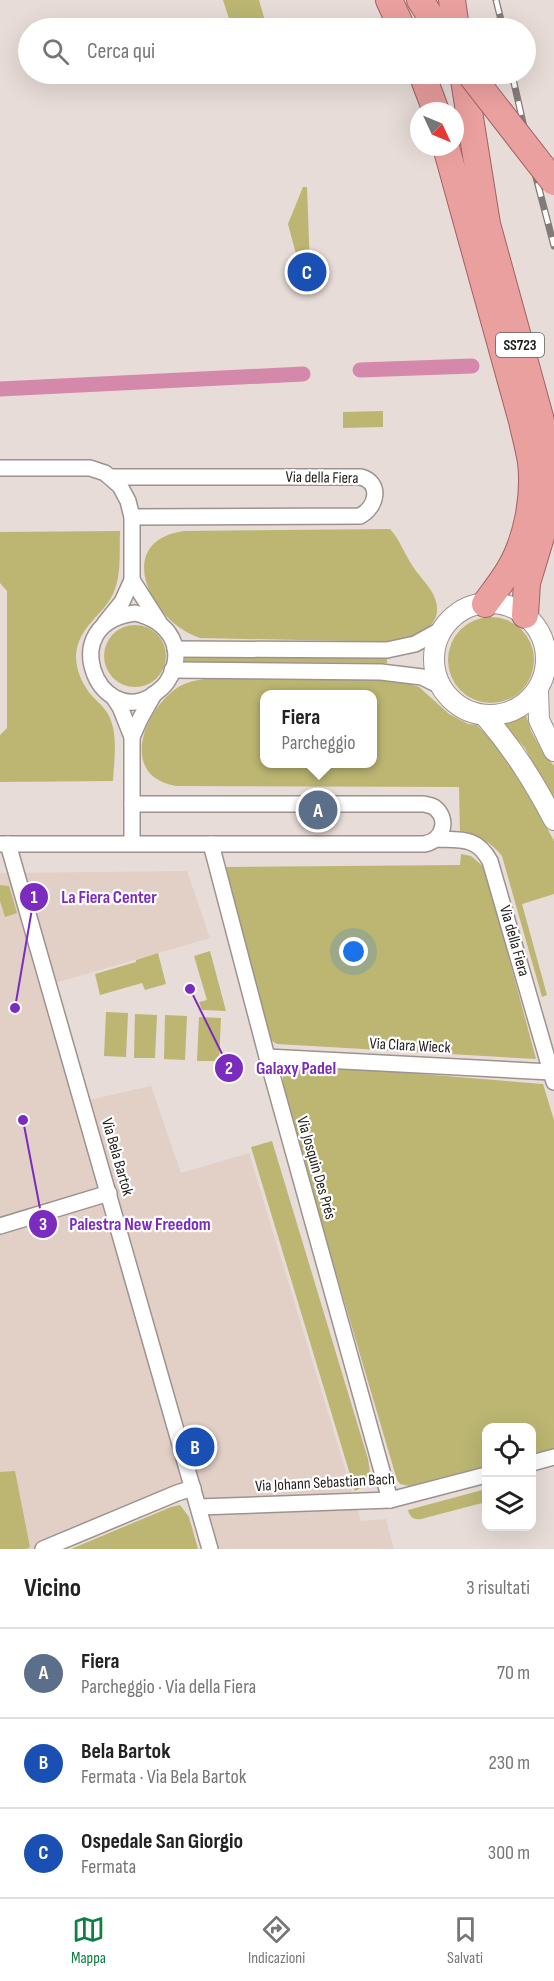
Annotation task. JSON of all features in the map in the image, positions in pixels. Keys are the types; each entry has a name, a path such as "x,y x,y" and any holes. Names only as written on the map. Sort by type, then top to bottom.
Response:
{"highway":[{"path":"389,0 397,18"},
{"path":"420,0 432,18"},
{"path":"452,0 455,18"},
{"path":"426,84 433,102"},
{"name":"SS723","path":"465,84 487,224 540,417 549,459 548,502 543,530 527,583 525,615"},
{"path":"478,84 554,182"},
{"name":"SS723","path":"448,156 522,421 531,462 530,500 526,526 517,555 484,604"}],"street":[{"name":"Via della Fiera","path":"0,468 83,468 97,470 111,477 361,477 368,479 371,483 375,497 369,512 360,516 132,517"},
{"path":"111,477 124,493 132,517 132,580 122,602 95,636 90,654 93,672 105,691 114,698 134,702 144,700 163,687 172,670 175,649 173,640 132,580"},
{"path":"175,649 387,650 415,644 444,628 460,613 472,606 499,604 525,615 537,627 544,642 547,658 538,690 528,702 500,715 484,715 467,711 453,701 442,687 436,673 434,657 437,642 444,628"},
{"path":"105,623 113,618 135,613 159,622"},
{"path":"172,670 381,672 422,677 442,687"},
{"path":"538,690 539,720 554,751"},
{"path":"132,736 154,694"},
{"path":"114,698 132,736 132,843"},
{"path":"484,715 510,746 533,780 554,820"},
{"path":"132,804 424,804 434,807 441,816 443,825 437,839"},
{"name":"Via della Fiera","path":"4,844 424,844 437,839 470,841 485,852 490,861 553,1077"},
{"name":"Via Bela Bartok","path":"4,844 39,948 210,1549"},
{"name":"Via Josquin Des Prés","path":"211,844 267,1057 390,1500"},
{"name":"Via Clara Wieck","path":"267,1057 553,1077"},
{"path":"0,1226 109,1193"},
{"path":"536,1462 554,1457"},
{"name":"Via Johann Sebastian Bach","path":"199,1507 390,1500 482,1476"},
{"path":"43,1549 194,1488"}],"shaded area":[{"path":"223,0 259,0 264,18 229,18"},
{"path":"303,187 307,187 311,294 307,295 288,224"},
{"path":"383,411 383,427 343,428 343,412"},
{"path":"390,529 414,569 432,592 437,612 434,620 422,632 395,642 200,638 182,629 166,616 154,600 146,582 144,565 149,550 162,538 184,531"},
{"path":"120,531 119,571 116,587 108,602 81,637 76,656 83,683 110,718 115,749 113,781 0,782 0,735 7,728 7,591 0,583 0,532"},
{"path":"491,617 515,624 527,636 534,660 527,684 515,696 491,703 467,696 455,684 448,660 455,636 467,624"},
{"path":"129,625 141,625 157,634 164,644 166,656 164,668 157,678 141,687 129,687 118,682 109,673 104,662 104,650 109,639 118,630"},
{"path":"185,655 387,657 387,663 185,662"},
{"path":"212,678 397,680 419,687 449,714 468,724 477,725 520,777 554,841 554,894 522,904 547,995 542,997 502,856 484,840 460,833 459,787 176,786 158,780 147,769 142,756 143,740 148,724 156,709 167,696 180,686"},
{"path":"526,715 531,731 554,766 554,806 525,748 504,725"},
{"path":"461,854 471,856 485,868 536,1059 277,1044 272,1041 226,867 460,865"},
{"path":"187,871 210,938 55,983 89,1100 151,1086 181,1173 249,1153 361,1521 386,1519 394,1549 219,1549 203,1492 67,1549 0,1549 0,873"},
{"path":"0,885 9,886 17,913 5,917 0,901"},
{"path":"210,951 226,1011 202,1010 199,1002 207,1000 194,956"},
{"path":"158,953 166,984 145,990 142,983 100,995 95,974"},
{"path":"106,1012 128,1013 126,1057 104,1056"},
{"path":"135,1014 157,1015 155,1058 134,1058"},
{"path":"165,1015 187,1016 185,1060 164,1059"},
{"path":"199,1017 221,1018 219,1061 197,1061"},
{"path":"298,1064 543,1084 554,1120 554,1448 536,1453 536,1423 482,1423 482,1467 409,1486 400,1484 397,1480 283,1093 283,1073 287,1066"},
{"path":"272,1141 368,1459 369,1478 365,1485 355,1491 251,1147"},
{"path":"15,1471 30,1547 0,1549 0,1472"},
{"path":"482,1490 482,1503 421,1519 412,1518 408,1510"},
{"path":"180,1505 189,1517 198,1549 71,1549 171,1507"}],"waterway":[{"path":"360,370 472,366"},
{"path":"0,389 303,374"}],"railway":[{"path":"496,0 500,18"},
{"path":"514,84 554,246"}],"place":[{"name":"Ospedale San Giorgio","path":"307,272"},
{"name":"Fiera","path":"318,810"},
{"name":"Galaxy Padel","path":"190,989"},
{"name":"La Fiera Center","path":"15,1008"},
{"name":"Palestra New Freedom","path":"23,1120"},
{"name":"Bela Bartok","path":"195,1447"}]}
